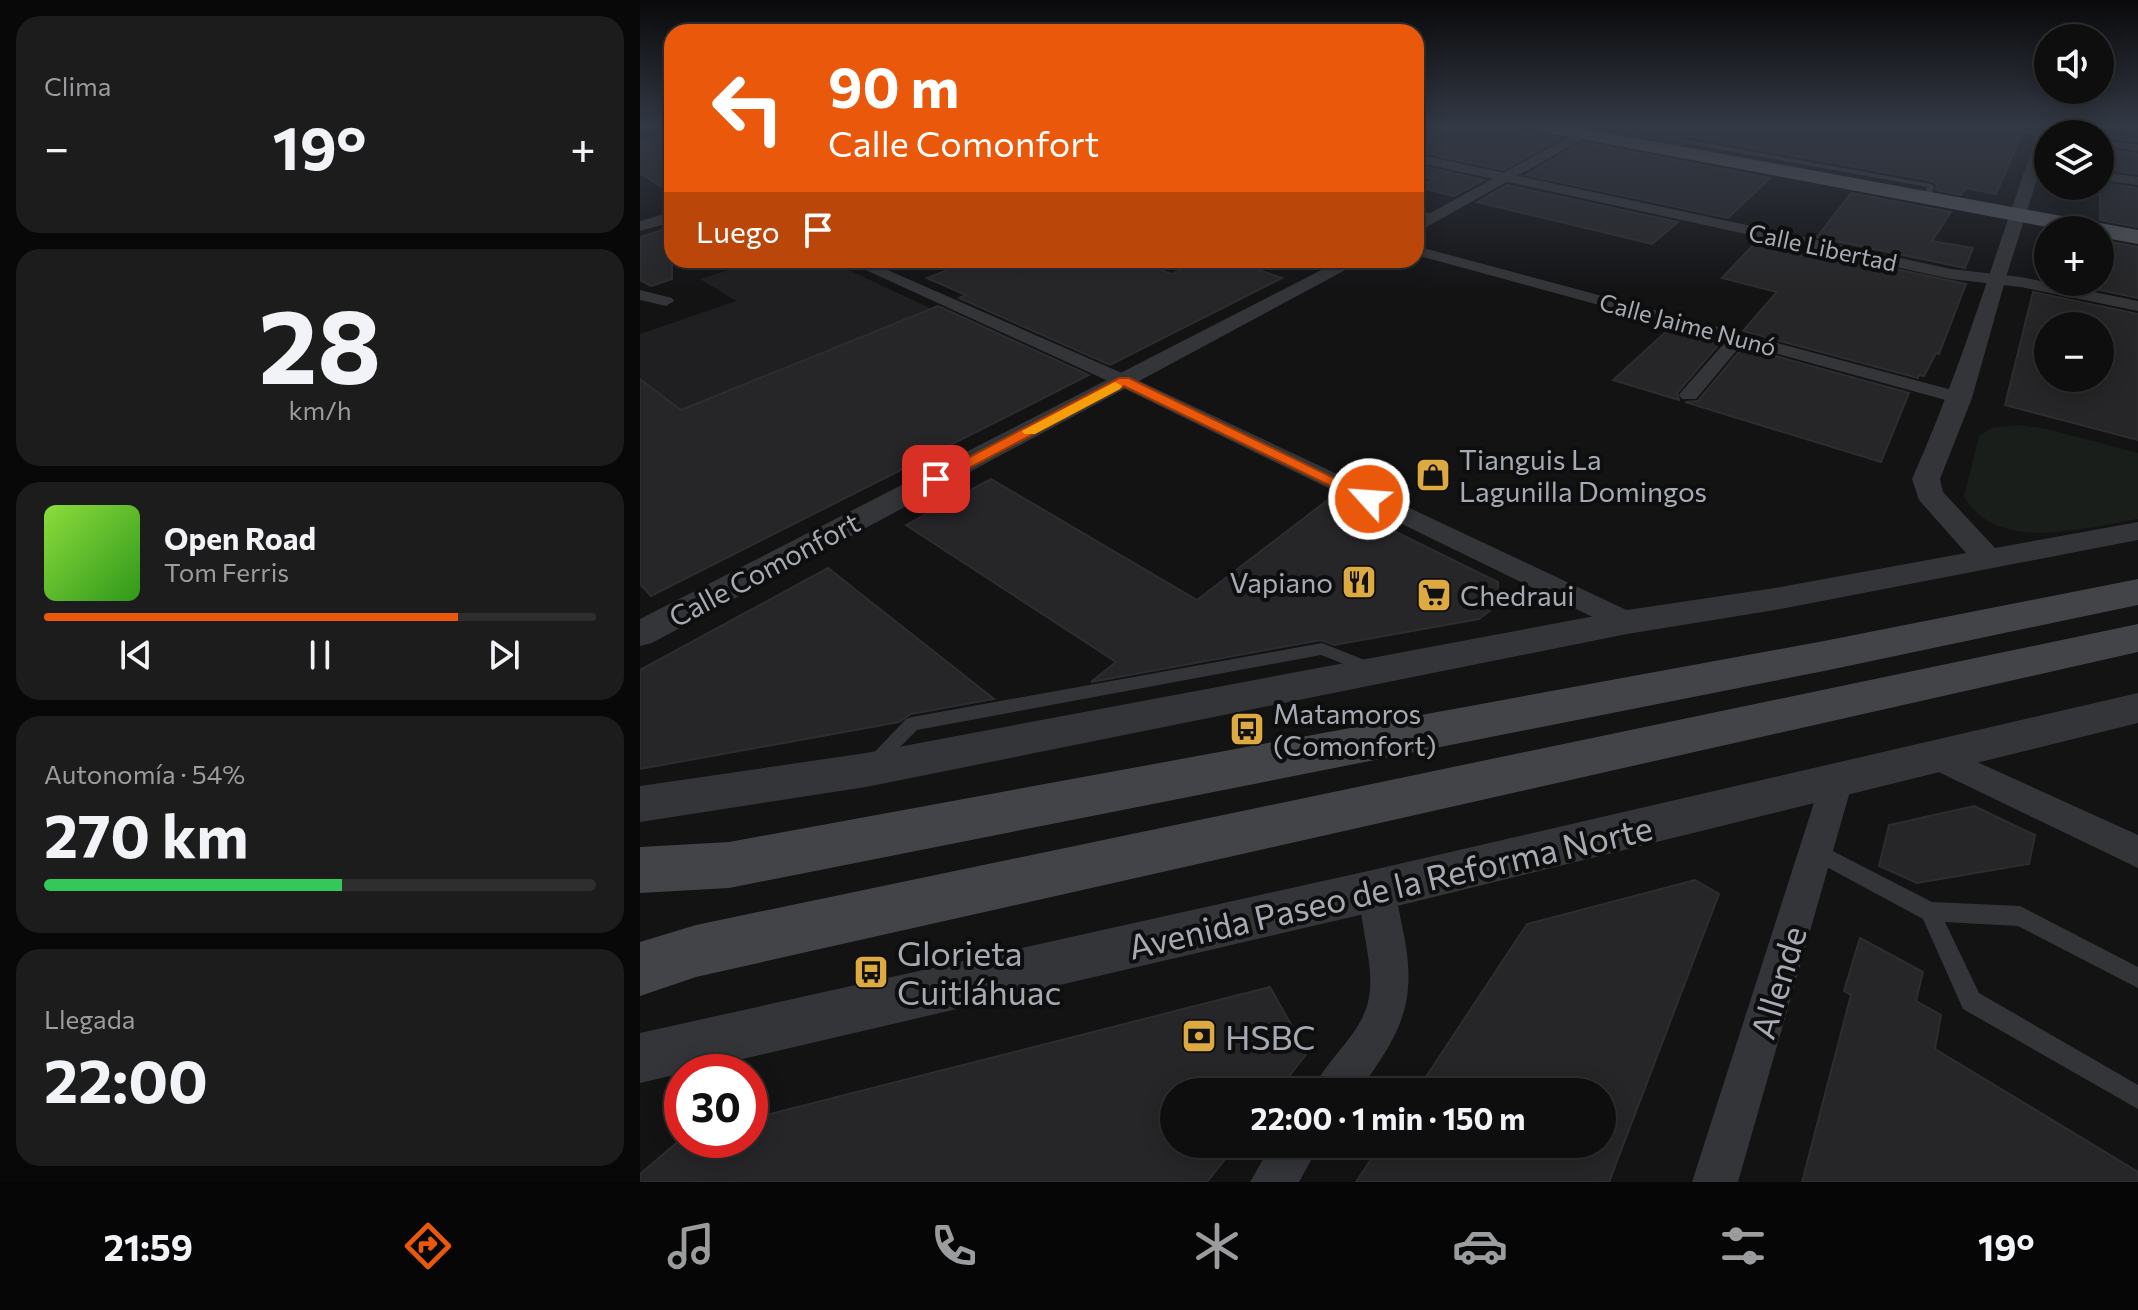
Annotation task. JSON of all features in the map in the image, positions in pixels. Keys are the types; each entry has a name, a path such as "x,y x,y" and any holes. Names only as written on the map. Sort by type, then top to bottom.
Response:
{"main road":[{"path":"1836,181 2034,221"},
{"path":"2114,235 2138,240"},
{"path":"640,870 729,865 1824,656 2138,592"},
{"path":"640,969 696,951 2138,638"}],"street":[{"path":"1424,224 1502,181"},
{"name":"Calle Libertad","path":"1523,181 1951,274 1996,279 2138,306"},
{"path":"1989,560 1929,494 1926,479 1960,398 2016,218 2034,181"},
{"path":"640,226 664,219"},
{"name":"Calle Jaime Nunó","path":"1424,252 1960,398"},
{"path":"870,268 1124,381 1627,622"},
{"name":"Calle Comonfort","path":"640,634 1340,268"},
{"path":"640,295 666,301"},
{"path":"1689,395 1739,337"},
{"path":"640,804 866,770 1627,622 1989,560 2138,531"},
{"name":"Avenida Paseo de la Reforma Norte","path":"640,1058 1377,890 2138,708"},
{"path":"1933,755 2138,852"},
{"name":"Allende","path":"1715,1182 1837,781"},
{"path":"1342,1078 1375,1030 1388,1004 1391,979 1377,890"},
{"path":"1273,1182 1289,1158"}],"lane":[{"path":"1830,181 2034,222"},
{"path":"1424,214 1436,217"},
{"path":"1817,852 1930,912 2020,916 2138,978"},
{"path":"1930,912 1971,1001 2138,1098"}],"shaded area":[{"path":"735,268 844,268 932,309 687,407 640,437 640,334 736,301 700,279"},
{"path":"2019,425 2047,429 2138,453 2138,519 2044,533 1998,526 1979,514 1964,496 1979,436 1992,428"}],"building":[{"path":"652,181 664,181 664,189"},
{"path":"1482,181 1454,196 1424,189 1424,183"},
{"path":"1555,181 1767,181 1728,218"},
{"path":"1932,181 2002,181 1996,194 1966,188 1961,195 1936,190 1937,185"},
{"path":"1507,185 1678,222 1652,244 1477,202"},
{"path":"2114,185 2138,188 2138,227 2114,223 2114,216 2100,216 2100,200 2114,200"},
{"path":"1851,193 1951,212 1932,241 1973,248 1965,268 1817,237"},
{"path":"664,230 664,268 672,268 672,279 651,286 640,280 640,237"},
{"path":"1758,240 1966,284 1939,354 1936,353 1924,376 1919,375 1918,378 1743,331 1777,292 1722,278"},
{"path":"2114,243 2138,247 2138,298 2114,293"},
{"path":"953,268 1154,268 1172,274 1185,268 1253,268 1282,278 1110,365 959,298 966,295 927,278"},
{"path":"2033,292 2034,296 2052,296 2138,314 2138,440 2005,405"},
{"path":"938,306 1089,375 651,596 640,584 640,379 681,410"},
{"path":"1670,328 1721,342 1677,393 1679,400 1613,380"},
{"path":"1743,347 1909,393 1881,462 1685,402 1698,401"},
{"path":"991,479 1197,600 1329,499 1498,582 1498,599 1493,608 1479,619 1334,645 1321,640 1091,682 1116,662 906,525"},
{"path":"828,568 994,699 911,714 899,722 640,769 640,670"},
{"path":"1974,806 2035,835 2029,864 1917,883 1879,866 1889,825"},
{"path":"1695,880 1719,894 1609,1182 1356,1182 1372,1158 1616,1158 1616,1078 1425,1078 1527,924"},
{"path":"1860,938 1923,972 1916,1001 1941,1015 1935,1049 2138,1172 2138,1182 1802,1182 1851,995 1844,991"},
{"path":"1270,987 1307,1053 1288,1078 1160,1078 1160,1158 1226,1158 1207,1182 640,1182 640,1174 664,1154 664,1158 768,1158 768,1114"}],"slow traffic":[{"path":"1029,431 1115,386"}],"place":[{"name":"Tianguis La Lagunilla Domingos","path":"1433,475"},
{"name":"Vapiano","path":"1359,582"},
{"name":"Chedraui","path":"1434,595"},
{"name":"Matamoros (Comonfort)","path":"1247,729"},
{"name":"Glorieta Cuitláhuac","path":"871,972"},
{"name":"HSBC","path":"1199,1036"}],"route":[{"path":"936,479 1124,381 1369,499"}]}
